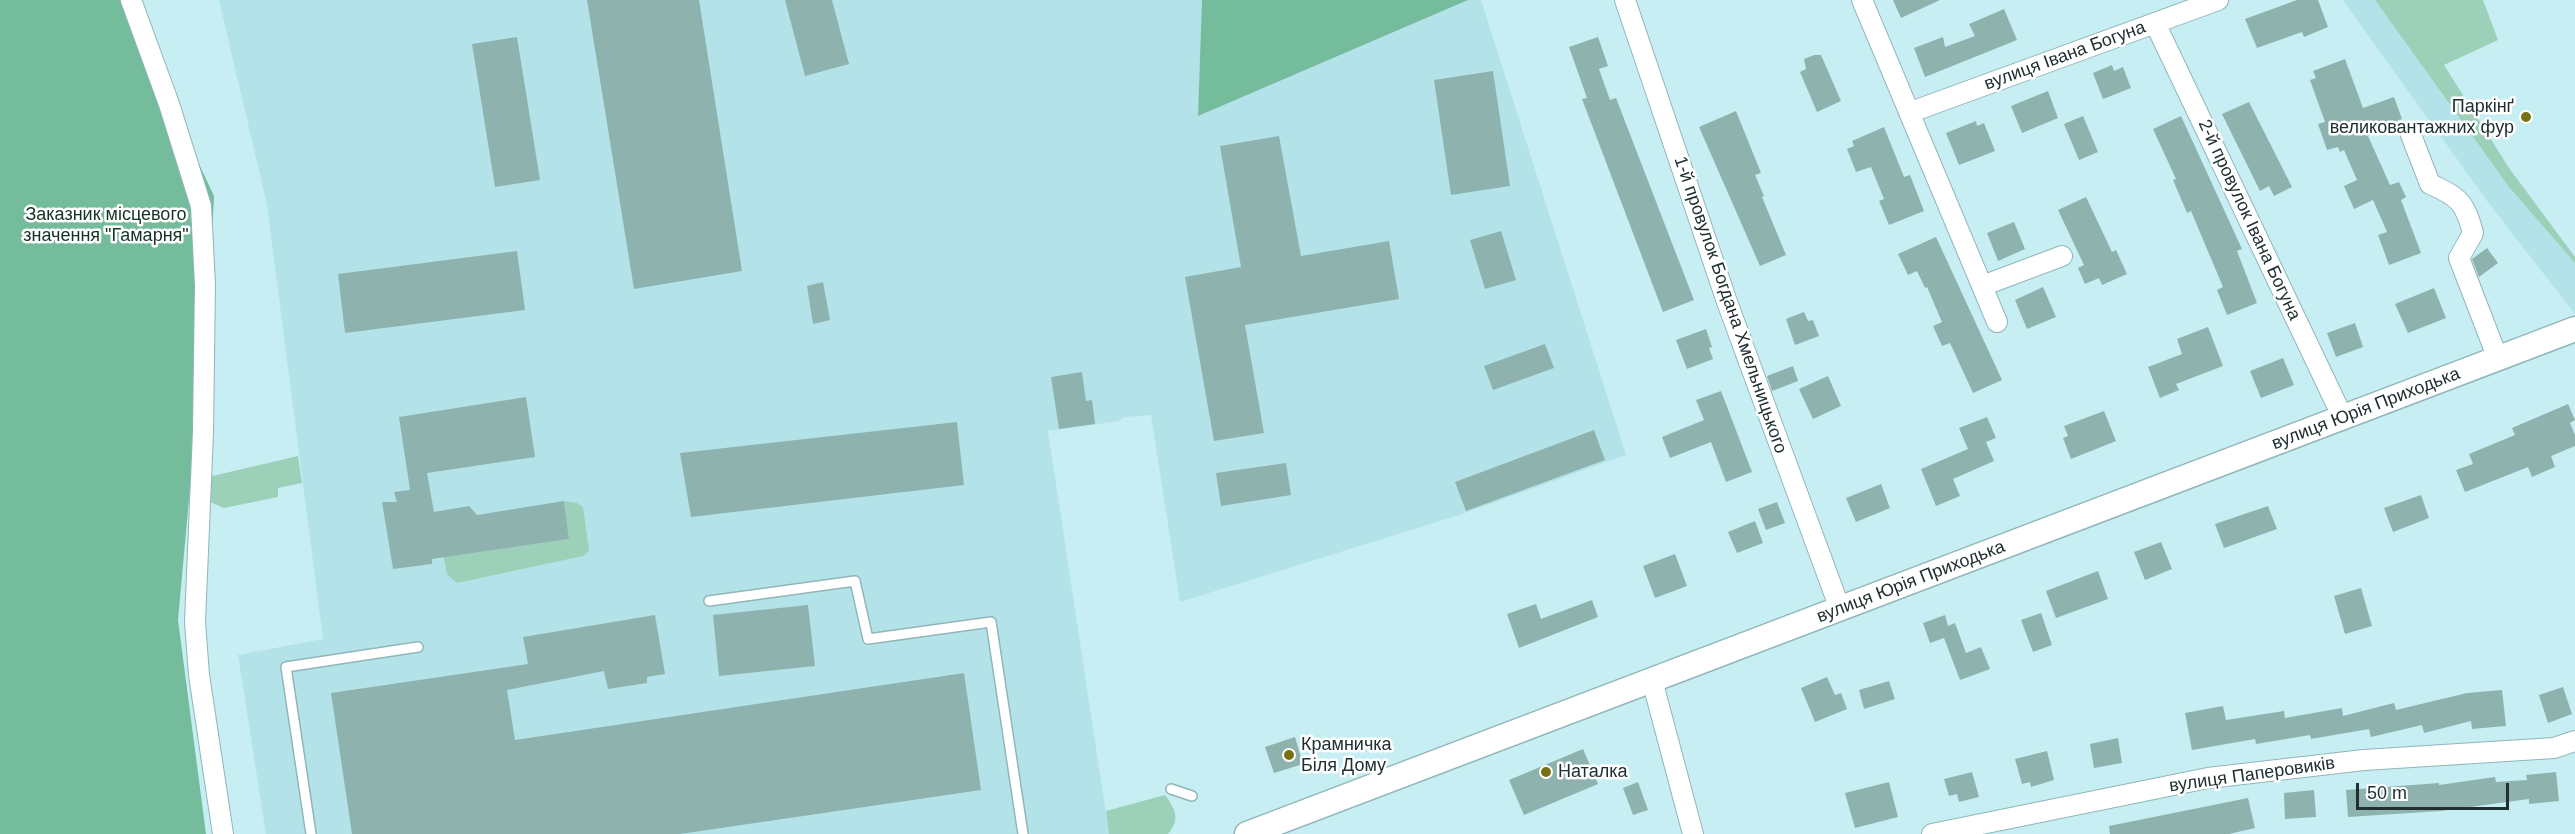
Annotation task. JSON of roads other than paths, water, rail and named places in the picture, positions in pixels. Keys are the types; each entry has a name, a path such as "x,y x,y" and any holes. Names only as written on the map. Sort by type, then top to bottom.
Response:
{"street":[{"path":"131,0 169,104 201,206 205,285 203,432 195,622 200,675 223,834"},
{"name":"1-й провулок Богдана Хмельницького","path":"1625,0 1726,302 1840,609"},
{"path":"1862,0 1998,322"},
{"name":"вулиця Івана Богуна","path":"1911,112 2218,0"},
{"name":"2-й провулок Івана Богуна","path":"2155,23 2343,418"},
{"path":"2410,135 2430,184 2450,193 2466,209 2473,233 2459,258 2499,359"},
{"path":"1982,286 2062,256"},
{"name":"вулиця Юрія Приходька","path":"1247,834 2575,329"},
{"path":"1652,680 1693,834"},
{"name":"вулиця Паперовиків","path":"1932,834 2208,778 2364,760 2554,748 2575,741"}],"lane":[{"path":"710,601 855,581 868,639 991,622 1023,834"},
{"path":"311,834 286,667 417,647"},
{"path":"1172,789 1192,796"}],"place":[{"name":"Паркінґ великовантажних фур","path":"2526,117"},
{"name":"Крамничка Біля Дому","path":"1289,755"},
{"name":"Наталка","path":"1546,772"}],"park label":[{"name":"Заказник місцевого значення \"Гамарня\"","path":"106,225"}]}
